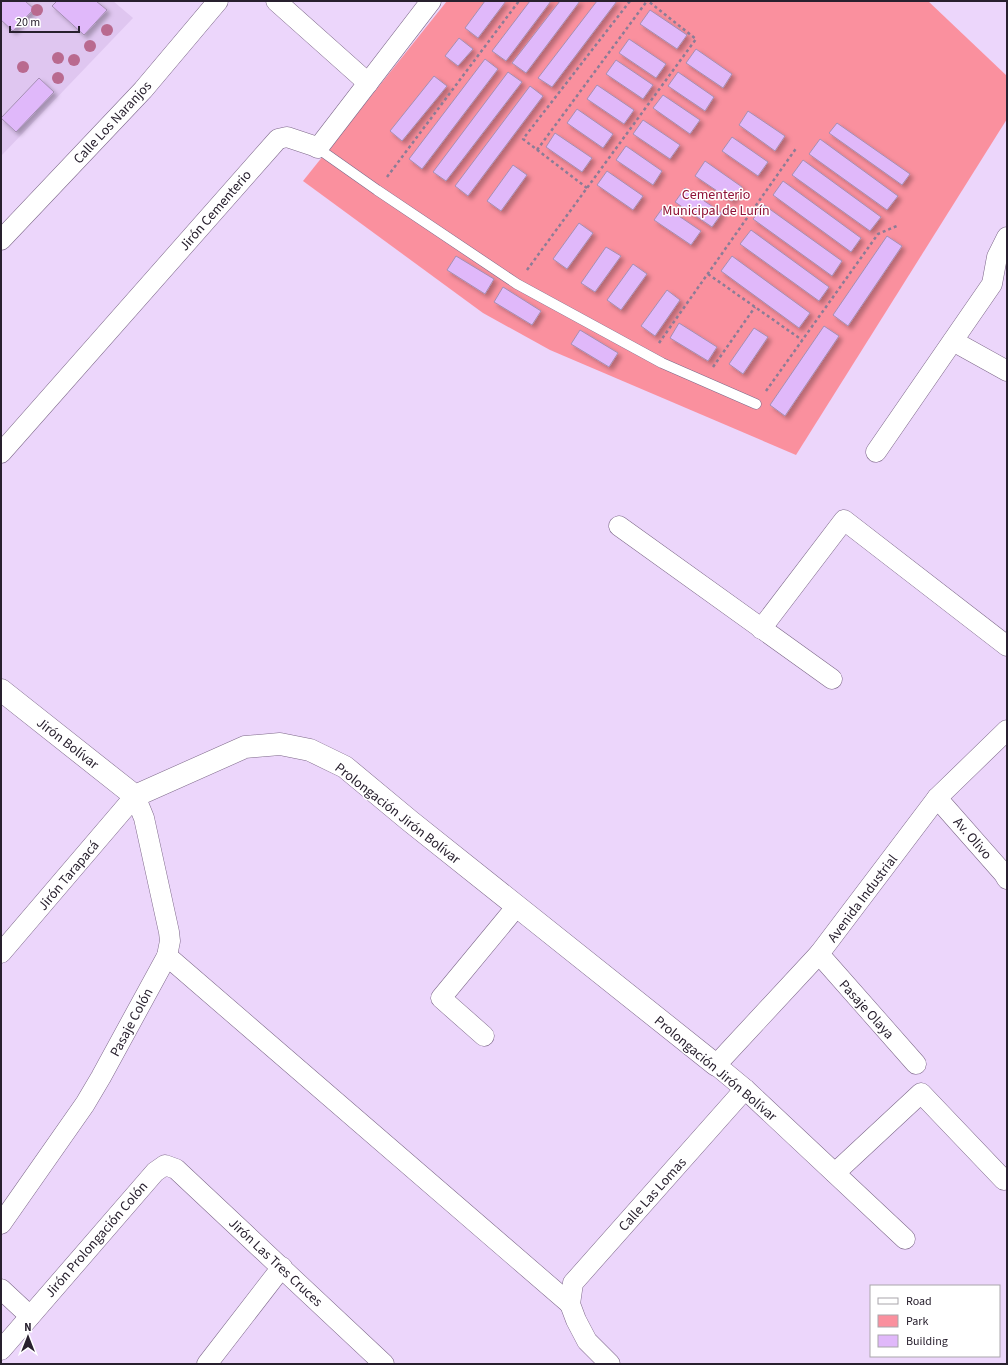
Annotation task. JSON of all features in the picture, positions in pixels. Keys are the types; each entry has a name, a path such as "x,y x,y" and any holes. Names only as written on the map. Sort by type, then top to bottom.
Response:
{"street":[{"name":"Calle Los Naranjos","path":"1,240 143,90 218,1"},
{"path":"276,1 368,83"},
{"path":"314,146 318,148 431,1"},
{"name":"Jirón Cementerio","path":"1,453 278,139 287,137 314,146"},
{"path":"876,452 992,284 997,257 1007,237"},
{"path":"953,341 1007,371"},
{"path":"761,629 844,520 1007,646"},
{"path":"619,526 832,679"},
{"name":"Jirón Bolívar","path":"1,690 135,796"},
{"name":"Avenida Industrial","path":"716,1065 819,954 937,798 1007,730"},
{"name":"Prolongación Jirón Bolívar","path":"135,796 245,748 280,744 310,750 345,767 410,821 745,1089 905,1239"},
{"name":"Jirón Tarapacá","path":"1,953 135,796"},
{"name":"Pasaje Colón","path":"1,1224 85,1104 167,956 170,941 144,818 135,796"},
{"name":"Av. Olivo","path":"937,798 1007,878"},
{"path":"484,1036 440,998 517,906"},
{"name":"Pasaje Olaya","path":"819,954 916,1064"},
{"path":"167,956 570,1304 576,1320 587,1341 608,1363"},
{"name":"Calle Las Lomas","path":"570,1304 574,1283 745,1089"},
{"path":"835,1173 921,1093 1004,1180"},
{"name":"Jirón Las Tres Cruces","path":"165,1165 176,1169 384,1364"},
{"name":"Jirón Prolongación Colón","path":"1,1350 155,1172 165,1165"},
{"path":"207,1364 282,1267"},
{"path":"1,1289 30,1316"}],"lane":[{"path":"314,146 517,284 662,363 756,404"}],"path":[{"path":"377,190 519,1"},
{"path":"587,188 523,139 630,1"},
{"path":"517,284 696,39 648,1 537,150"},
{"path":"650,356 796,147"},
{"path":"756,404 878,234 899,224"},
{"path":"708,274 802,340"},
{"path":"704,381 755,307"}],"shaded area":[{"path":"1,1 113,1 133,18 1,156"}],"green space":[{"name":"Cementerio Municipal de Lurín","path":"447,1 928,1 1007,76 1007,119 796,455 550,350 483,313 303,181"}],"building":[{"path":"1,1 25,1 34,9 13,31 1,20"},
{"path":"57,1 96,1 107,10 84,35 52,6"},
{"path":"485,1 506,1 478,38 465,28"},
{"path":"530,1 551,1 506,61 492,51"},
{"path":"560,1 580,1 526,73 512,63"},
{"path":"597,1 617,1 552,87 538,78"},
{"path":"650,10 687,35 677,49 640,24"},
{"path":"459,38 473,49 458,66 445,56"},
{"path":"629,39 666,64 656,78 619,53"},
{"path":"696,49 732,74 723,88 686,63"},
{"path":"485,59 498,69 422,169 409,159"},
{"path":"616,60 653,85 643,99 606,74"},
{"path":"508,72 522,82 446,181 433,172"},
{"path":"678,72 714,97 705,111 668,86"},
{"path":"434,76 447,86 402,141 390,131"},
{"path":"39,78 54,92 16,132 1,118"},
{"path":"597,85 634,110 624,124 587,99"},
{"path":"530,86 543,96 468,196 455,186"},
{"path":"663,95 700,120 690,134 653,108"},
{"path":"577,109 613,134 603,148 567,123"},
{"path":"748,111 785,136 775,151 739,125"},
{"path":"643,120 680,145 670,159 633,134"},
{"path":"837,123 910,174 902,185 829,133"},
{"path":"555,133 592,158 582,172 546,147"},
{"path":"732,137 768,162 758,176 722,151"},
{"path":"820,139 898,196 887,210 809,154"},
{"path":"626,146 662,171 653,185 616,160"},
{"path":"803,160 881,217 870,231 792,175"},
{"path":"705,161 742,187 732,201 695,176"},
{"path":"513,165 527,175 501,211 487,201"},
{"path":"607,171 643,196 633,210 597,185"},
{"path":"783,181 861,238 851,252 773,195"},
{"path":"685,188 722,213 712,227 675,202"},
{"path":"764,205 842,261 832,276 753,219"},
{"path":"664,206 701,231 691,245 654,220"},
{"path":"579,223 593,233 567,269 553,259"},
{"path":"751,230 829,287 819,301 740,244"},
{"path":"887,236 902,246 848,326 833,315"},
{"path":"606,247 621,256 595,292 581,283"},
{"path":"456,256 494,279 485,294 447,270"},
{"path":"732,256 810,313 799,328 721,271"},
{"path":"633,264 647,274 621,310 607,300"},
{"path":"503,287 541,311 532,325 494,302"},
{"path":"667,290 680,300 655,336 641,326"},
{"path":"679,323 717,347 708,361 670,338"},
{"path":"824,326 839,336 785,416 770,405"},
{"path":"754,328 768,337 743,374 729,364"},
{"path":"580,330 618,353 609,367 571,344"}]}
